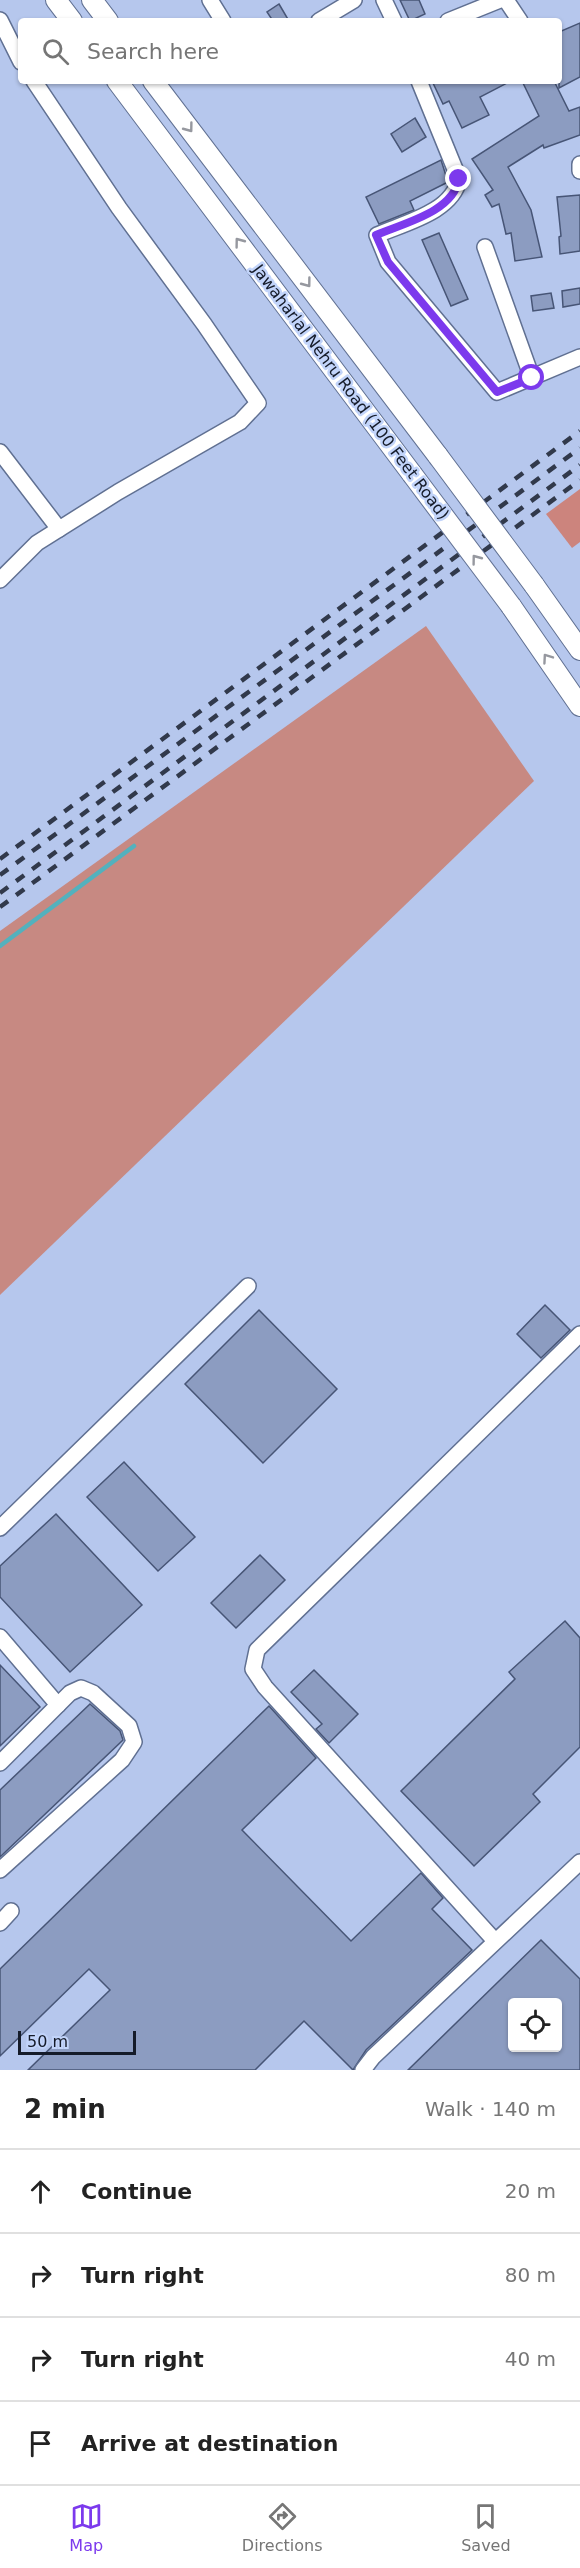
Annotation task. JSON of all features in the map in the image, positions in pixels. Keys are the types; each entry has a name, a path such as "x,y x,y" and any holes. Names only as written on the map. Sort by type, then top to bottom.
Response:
{"main road":[{"path":"56,0 70,18"},
{"path":"92,0 106,18"},
{"name":"Jawaharlal Nehru Road (100 Feet Road)","path":"119,84 511,606 580,706"},
{"name":"Jawaharlal Nehru Road (100 Feet Road)","path":"155,84 438,456 580,650"}],"street":[{"path":"210,0 221,18"},
{"path":"324,18 354,0"},
{"path":"384,0 393,18"},
{"path":"455,18 500,0"},
{"path":"506,0 518,18"},
{"path":"0,20 18,56"},
{"path":"0,580 37,543 118,492 240,422 258,403 204,324 119,208 36,84"},
{"path":"420,84 459,179 458,189 440,207 376,235 388,262 497,392 580,357"},
{"path":"580,164 580,171"},
{"path":"486,247 532,378"},
{"path":"0,452 59,529"},
{"path":"0,1528 248,1286"},
{"path":"495,1941 265,1687 253,1669 257,1650 580,1334"},
{"path":"0,1637 58,1705"},
{"path":"0,1763 70,1693 81,1688 93,1693 129,1726 134,1742 122,1760 0,1870"},
{"path":"363,2070 373,2057 580,1862"},
{"path":"0,1923 11,1911"}],"shaded area":[{"path":"580,489 580,542 572,548 546,514"},
{"path":"426,626 534,781 0,1295 0,931"}],"building":[{"path":"400,0 419,0 425,14 416,18 409,18"},
{"path":"279,4 287,18 271,18 267,12"},
{"path":"580,23 580,77 559,88 559,84 562,84 562,31"},
{"path":"433,84 505,84 480,97 489,115 462,128 449,101 443,104"},
{"path":"523,84 556,84 569,111 580,107 580,135 544,148 543,145 508,167 531,210 542,257 515,261 511,233 506,234 499,204 492,207 485,195 493,190 472,159 539,116"},
{"path":"415,118 426,137 402,152 391,134"},
{"path":"441,160 448,182 410,201 414,210 379,224 366,197"},
{"path":"580,195 580,251 560,254 559,237 561,236 557,197"},
{"path":"439,233 468,299 451,306 422,240"},
{"path":"580,288 580,304 563,307 562,291"},
{"path":"551,293 554,308 533,311 531,296"},
{"path":"545,1305 570,1330 541,1358 517,1334"},
{"path":"259,1310 337,1389 263,1463 185,1384"},
{"path":"124,1462 195,1537 158,1571 87,1497"},
{"path":"56,1514 142,1605 70,1672 0,1597 0,1566"},
{"path":"260,1555 285,1580 236,1628 211,1603"},
{"path":"565,1621 580,1638 580,1747 533,1794 540,1802 474,1866 401,1791 515,1679 509,1672"},
{"path":"0,1665 40,1707 0,1746"},
{"path":"314,1670 358,1714 329,1743 316,1729 322,1724 291,1692"},
{"path":"90,1704 120,1731 123,1740 0,1857 0,1790"},
{"path":"269,1706 316,1758 242,1830 351,1941 421,1873 443,1898 432,1909 472,1950 366,2050 353,2070 304,2021 255,2070 28,2070 110,1990 89,1969 0,2056 0,1969"},
{"path":"541,1940 580,1979 580,2070 408,2070"}],"waterway":[{"path":"0,946 134,846"}],"railway":[{"path":"0,859 580,431"},
{"path":"0,875 580,448"},
{"path":"0,893 580,465"},
{"path":"0,907 580,480"}],"route":[{"path":"459,179 458,189 440,207 376,235 388,262 497,392 532,378"}]}
